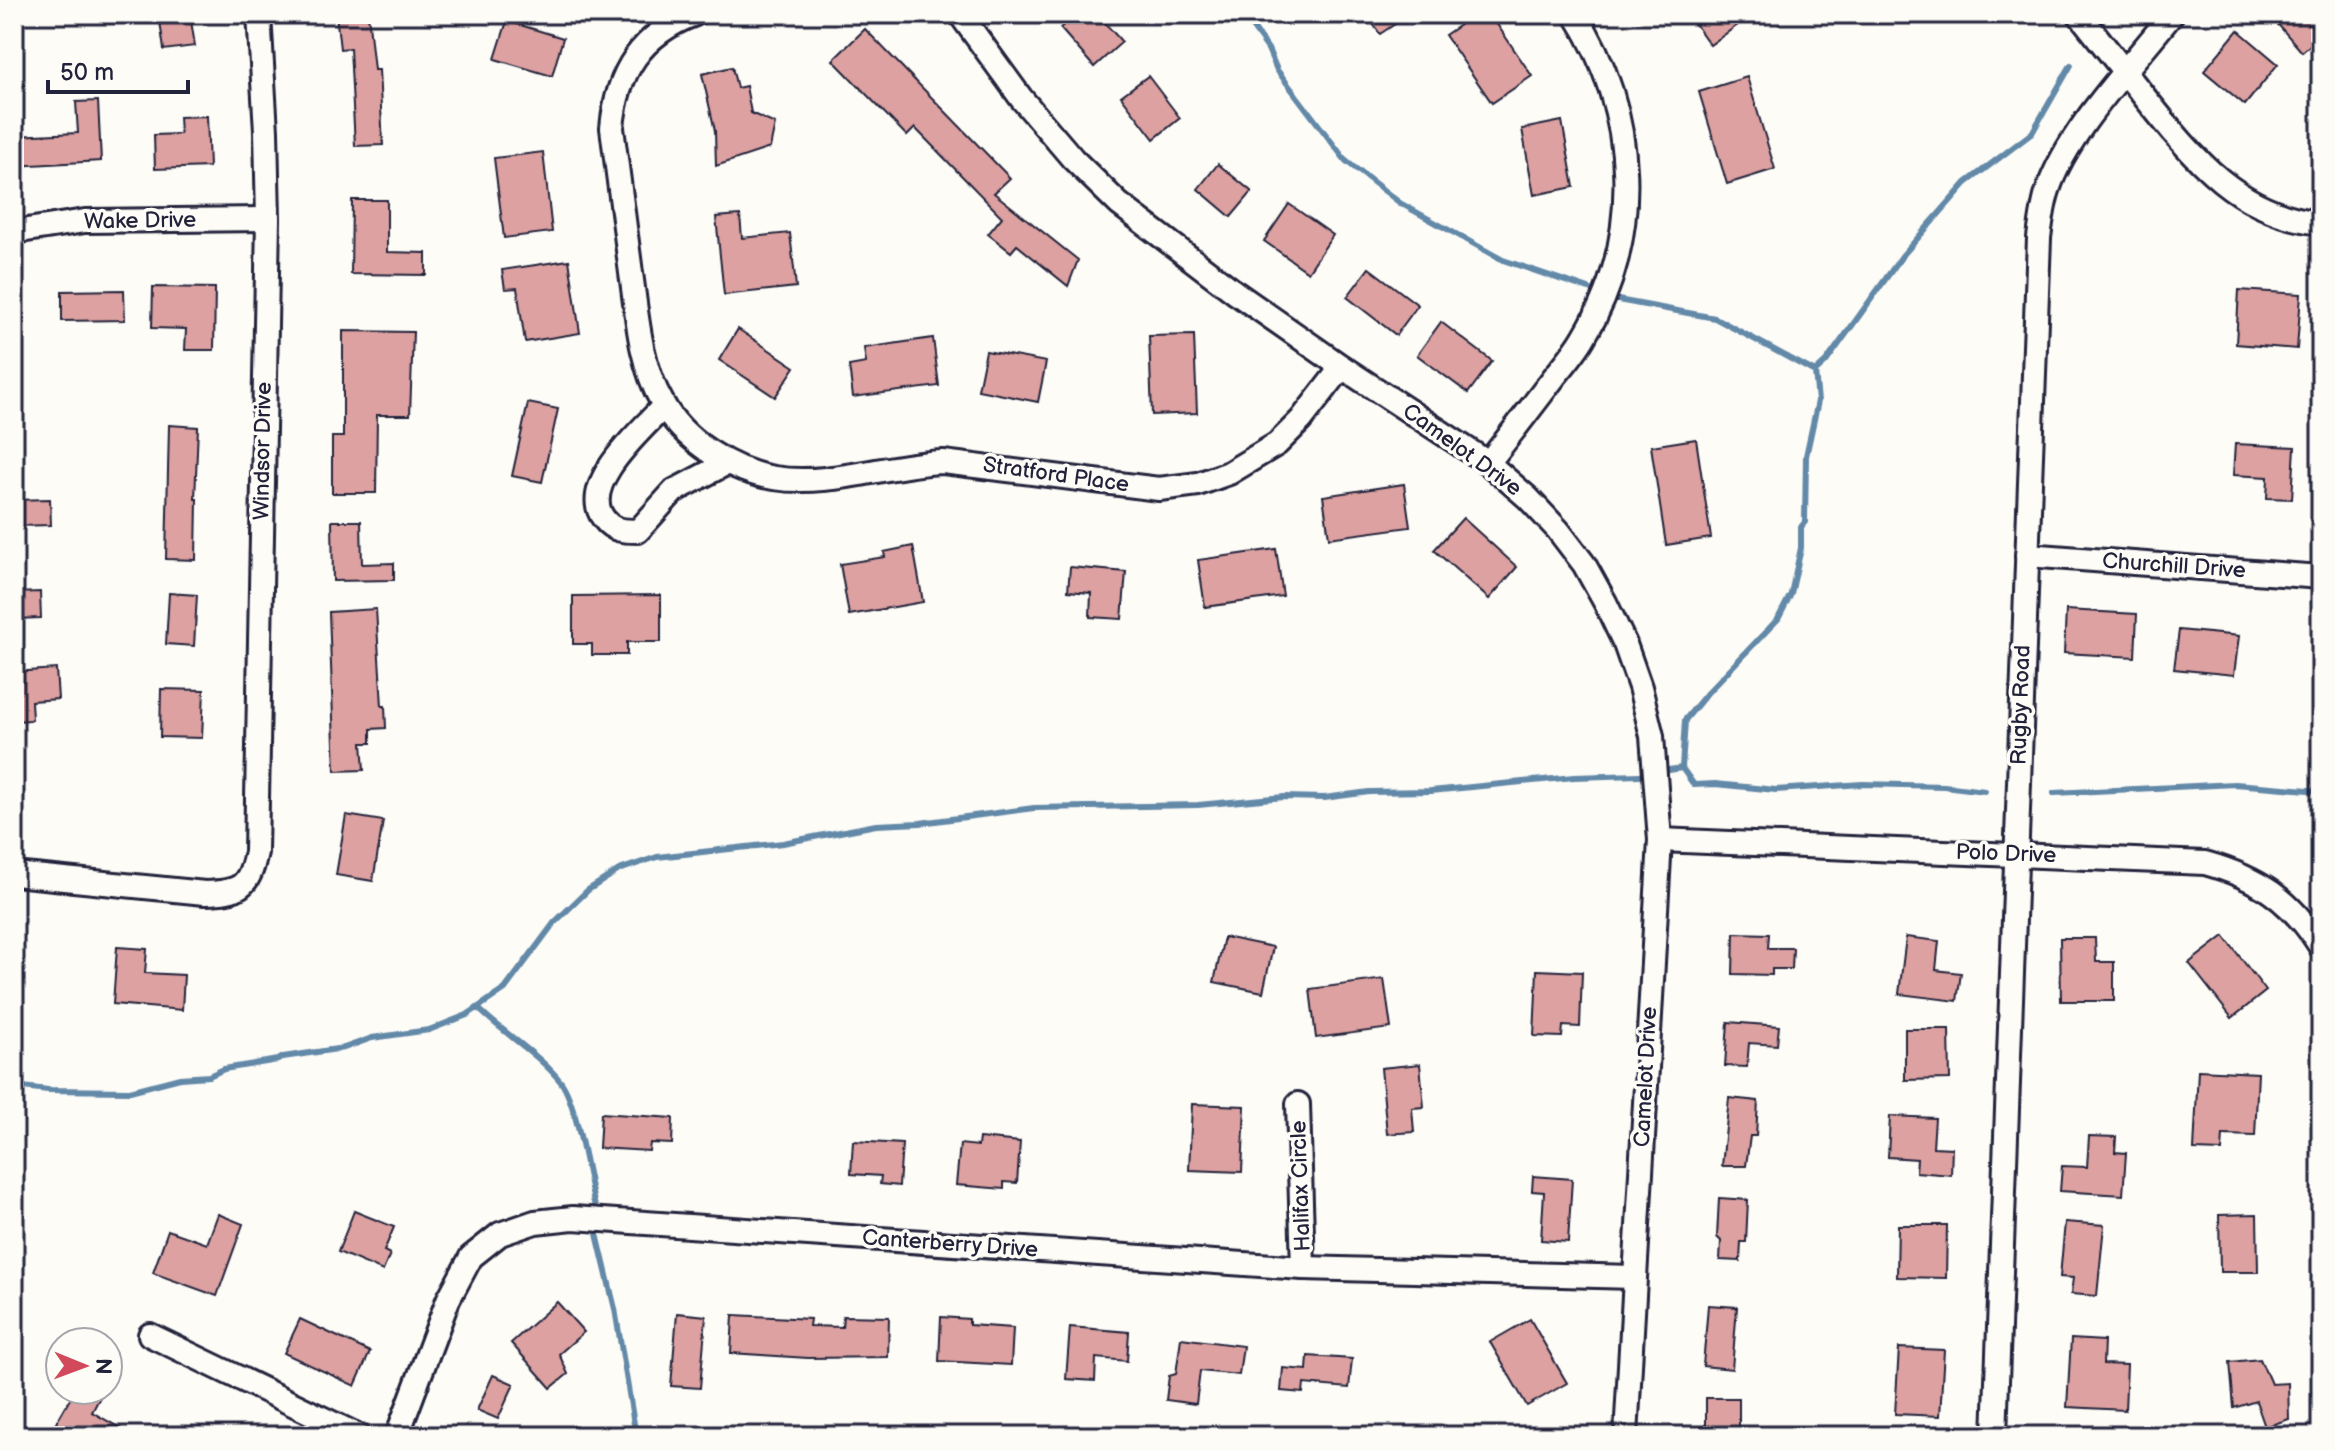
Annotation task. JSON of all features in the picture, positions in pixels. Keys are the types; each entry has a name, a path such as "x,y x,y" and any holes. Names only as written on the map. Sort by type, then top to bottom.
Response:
{"street":[{"name":"Windsor Drive","path":"14,874 205,893 229,892 244,885 253,870 256,852 268,219 259,14"},
{"name":"Stratford Place","path":"695,14 660,31 639,52 622,77 615,100 612,128 639,331 650,371 664,406 702,446 735,468 774,478 814,480 912,463 943,462 1159,489 1198,484 1229,473 1277,444 1301,420 1342,367"},
{"name":"Camelot Drive","path":"960,14 1021,98 1073,159 1119,204 1228,287 1488,463 1558,530 1584,564 1605,602 1630,659 1649,724 1660,840 1626,1436"},
{"path":"1488,463 1584,338 1611,279 1623,224 1625,171 1622,123 1590,36 1575,14"},
{"path":"2079,14 2190,154 2218,179 2247,200 2270,211 2321,223"},
{"name":"Rugby Road","path":"1995,1436 2039,238 2049,188 2064,158 2086,122 2172,14"},
{"name":"Wake Drive","path":"14,232 85,221 268,219"},
{"path":"664,406 612,462 597,492 598,511 606,522 620,531 638,531 674,491 727,463"},
{"name":"Churchill Drive","path":"2027,555 2321,577"},
{"name":"Polo Drive","path":"1660,840 2205,863 2237,872 2263,885 2309,928 2321,947"},
{"name":"Halifax Circle","path":"1298,1104 1303,1268"},
{"name":"Canterberry Drive","path":"397,1436 448,1300 471,1257 500,1234 535,1222 573,1218 1303,1268 1634,1277"},
{"path":"150,1335 359,1436"}],"building":[{"path":"159,14 190,14 195,46 164,50"},
{"path":"336,14 368,14 374,70 379,70 383,145 355,146 350,48 340,49"},
{"path":"1077,14 1097,14 1122,42 1094,67 1060,28"},
{"path":"1366,14 1410,14 1380,34"},
{"path":"1476,14 1490,14 1532,76 1492,103 1445,35"},
{"path":"1688,14 1753,14 1710,45"},
{"path":"2269,14 2321,14 2321,36 2302,52"},
{"path":"507,21 563,38 552,76 495,59"},
{"path":"865,29 1010,178 994,193 1078,260 1068,286 1017,245 1011,252 988,234 1002,217 915,128 907,136 833,60"},
{"path":"2238,30 2278,64 2245,105 2204,71"},
{"path":"732,67 737,88 746,86 751,113 775,124 770,148 716,166 715,131 702,74"},
{"path":"1148,76 1180,118 1154,139 1121,96"},
{"path":"1747,77 1775,169 1727,184 1699,92"},
{"path":"98,101 101,161 14,166 14,136 78,133 76,102"},
{"path":"207,116 209,167 155,169 154,135 180,134 179,117"},
{"path":"1562,121 1574,187 1534,195 1522,129"},
{"path":"543,152 552,232 504,238 494,158"},
{"path":"1218,164 1252,192 1231,217 1198,189"},
{"path":"352,200 387,200 387,252 426,253 426,275 351,274"},
{"path":"1289,204 1333,235 1308,272 1264,241"},
{"path":"740,215 742,238 790,233 796,287 724,295 716,217"},
{"path":"569,260 580,333 525,342 517,288 505,289 502,270"},
{"path":"1369,268 1418,305 1396,335 1347,297"},
{"path":"153,287 215,288 214,350 185,350 186,329 152,328"},
{"path":"124,290 125,320 62,321 62,291"},
{"path":"2239,290 2301,294 2297,349 2236,344"},
{"path":"1441,322 1492,361 1468,393 1417,355"},
{"path":"738,329 795,367 775,397 719,360"},
{"path":"343,331 413,332 410,415 377,415 376,493 332,493 332,437 343,437"},
{"path":"1194,335 1197,413 1152,415 1149,336"},
{"path":"933,338 939,386 853,397 849,366 866,363 864,348"},
{"path":"986,351 1046,362 1038,402 978,390"},
{"path":"528,403 558,409 542,482 512,476"},
{"path":"169,425 198,427 196,560 166,559"},
{"path":"1696,439 1711,538 1666,545 1651,446"},
{"path":"2235,444 2295,447 2292,499 2267,498 2268,477 2233,475"},
{"path":"1404,484 1410,527 1329,538 1323,496"},
{"path":"50,499 51,525 14,526 14,500"},
{"path":"1463,518 1517,567 1489,599 1434,550"},
{"path":"332,521 361,521 362,564 394,563 394,580 333,581"},
{"path":"913,546 923,602 849,615 840,564 885,557 884,552"},
{"path":"1276,549 1283,596 1205,607 1198,560"},
{"path":"1070,567 1126,572 1122,619 1090,617 1091,593 1068,591"},
{"path":"40,592 41,618 14,619 14,593"},
{"path":"169,593 197,595 194,646 166,644"},
{"path":"661,595 661,642 627,642 627,655 592,655 592,644 573,644 573,596"},
{"path":"376,609 386,728 371,729 371,743 362,743 364,770 335,771 329,612"},
{"path":"2066,610 2137,614 2135,657 2064,653"},
{"path":"2179,630 2239,636 2234,675 2174,669"},
{"path":"56,669 58,699 31,701 32,720 14,721 14,672"},
{"path":"161,689 204,690 202,738 160,737"},
{"path":"346,815 383,821 373,881 336,875"},
{"path":"1734,933 1769,934 1768,948 1793,948 1792,969 1772,969 1772,975 1733,974"},
{"path":"2224,936 2266,991 2232,1018 2189,963"},
{"path":"1224,937 1273,947 1263,992 1214,982"},
{"path":"1906,937 1939,941 1936,970 1961,973 1957,1001 1899,994"},
{"path":"2060,938 2095,938 2096,962 2114,962 2114,1001 2061,1001"},
{"path":"117,947 147,949 145,973 184,975 182,1010 113,1004"},
{"path":"1537,970 1582,972 1580,1027 1563,1026 1562,1037 1534,1036"},
{"path":"1384,979 1391,1028 1316,1038 1310,989"},
{"path":"1728,1022 1779,1026 1777,1045 1749,1043 1747,1067 1725,1066"},
{"path":"1905,1029 1949,1029 1950,1079 1905,1080"},
{"path":"1420,1064 1424,1107 1412,1108 1414,1132 1387,1134 1381,1068"},
{"path":"2198,1070 2258,1073 2255,1136 2223,1135 2222,1151 2194,1150"},
{"path":"1729,1098 1758,1101 1756,1136 1750,1136 1746,1166 1722,1166"},
{"path":"1192,1104 1245,1106 1242,1172 1189,1170"},
{"path":"601,1113 673,1118 672,1144 650,1143 649,1151 599,1148"},
{"path":"1890,1116 1935,1118 1933,1147 1952,1148 1951,1175 1916,1172 1917,1159 1888,1157"},
{"path":"2089,1136 2116,1137 2115,1152 2126,1153 2123,1195 2060,1191 2062,1166 2087,1167"},
{"path":"979,1138 1020,1142 1017,1183 1004,1182 1004,1189 956,1185 960,1144 978,1146"},
{"path":"853,1141 902,1144 899,1186 880,1184 881,1176 851,1174"},
{"path":"1533,1176 1572,1179 1568,1242 1541,1240 1544,1192 1532,1191"},
{"path":"1719,1198 1748,1200 1746,1242 1741,1242 1740,1261 1720,1260 1721,1241 1717,1237"},
{"path":"354,1211 394,1227 384,1251 390,1254 383,1271 338,1252"},
{"path":"218,1214 243,1224 217,1296 153,1273 168,1230 207,1244"},
{"path":"2257,1214 2258,1272 2220,1272 2219,1215"},
{"path":"2065,1222 2104,1225 2097,1296 2071,1294 2073,1278 2060,1277"},
{"path":"1898,1225 1947,1225 1946,1278 1897,1277"},
{"path":"557,1302 584,1332 559,1354 568,1374 551,1388 511,1343"},
{"path":"1708,1305 1737,1307 1732,1369 1703,1366"},
{"path":"677,1313 706,1316 700,1388 671,1386"},
{"path":"733,1315 810,1319 809,1326 842,1327 843,1316 889,1317 888,1357 808,1358 731,1353"},
{"path":"941,1317 969,1319 969,1325 1013,1328 1011,1365 939,1361"},
{"path":"300,1319 370,1352 355,1386 284,1353"},
{"path":"1530,1319 1567,1383 1527,1406 1490,1342"},
{"path":"1070,1327 1129,1332 1127,1361 1096,1358 1095,1381 1066,1379"},
{"path":"1181,1338 1243,1346 1239,1375 1200,1371 1196,1404 1166,1400 1169,1376 1176,1374"},
{"path":"2071,1339 2104,1341 2103,1364 2127,1365 2125,1410 2067,1407"},
{"path":"1899,1348 1944,1350 1940,1416 1895,1414"},
{"path":"1308,1356 1352,1359 1349,1388 1304,1384 1303,1393 1281,1391 1283,1368 1307,1370"},
{"path":"2260,1359 2271,1384 2288,1383 2289,1419 2265,1427 2256,1401 2234,1408 2230,1362"},
{"path":"493,1375 514,1384 498,1419 477,1410"},
{"path":"1706,1398 1739,1398 1739,1436 1706,1436"},
{"path":"66,1406 95,1406 92,1412 134,1436 74,1436 55,1425"}],"waterway":[{"path":"1243,14 1268,49 1277,70 1346,161 1400,203 1503,260 1589,289"},
{"path":"1815,372 1826,362 1902,256 1966,183 2032,133 2071,65"},
{"path":"1618,300 1715,318 1815,372"},
{"path":"1815,372 1818,401 1806,456 1805,522 1801,527 1801,548 1791,594 1778,619 1685,720 1682,768 1694,785 1776,790 1862,784 1944,786 1985,791"},
{"path":"1669,770 1682,768"},
{"path":"14,1086 48,1090 130,1091 180,1078 209,1076 224,1069 283,1057 344,1048 372,1038 429,1030 467,1015 505,989 554,923 588,890 619,870 657,857 783,843 876,825 920,823 1034,808 1198,805 1284,797 1324,798 1369,792 1431,791 1574,777 1640,775"},
{"path":"2054,793 2235,784 2321,791"},
{"path":"478,1008 542,1062 567,1092 595,1207"},
{"path":"597,1234 615,1309 636,1436"}]}
